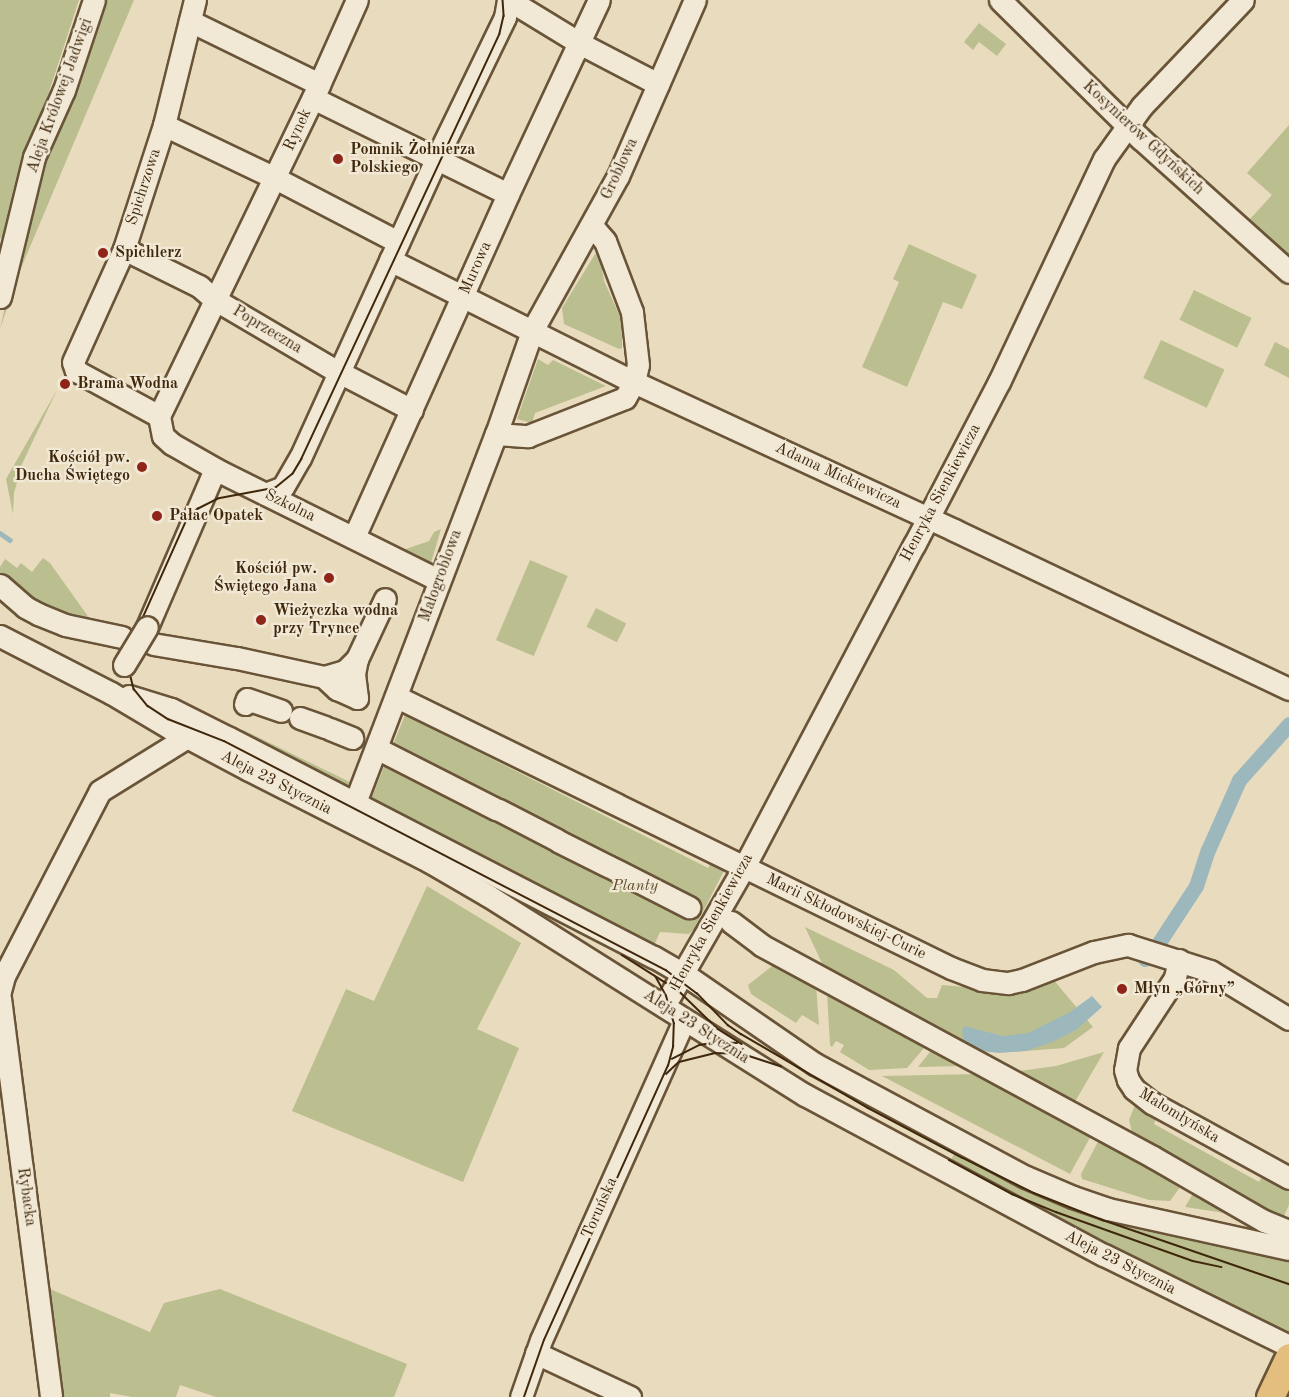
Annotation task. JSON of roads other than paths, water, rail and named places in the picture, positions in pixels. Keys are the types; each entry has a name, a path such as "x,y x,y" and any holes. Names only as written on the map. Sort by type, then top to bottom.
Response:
{"main road":[{"path":"1271,1395 1289,1357"}],"street":[{"name":"Aleja Królowej Jadwigi","path":"0,297 34,157 64,90 94,0"},
{"name":"Spichrzowa","path":"159,416 76,371 74,367 76,352 124,249 164,125 195,0"},
{"path":"190,21 316,91 357,0"},
{"path":"266,494 283,487 289,478 436,159 505,17 508,0 581,44 658,84"},
{"name":"Murowa","path":"354,537 508,194 581,44 599,0"},
{"name":"Groblowa","path":"532,331 618,176 695,0"},
{"name":"Kosynierów Gdyńskich","path":"1000,0 1128,124 1289,272"},
{"name":"Henryka Sienkiewicza","path":"664,1006 744,867 999,382 1104,159 1128,124 1243,0"},
{"name":"Rynek","path":"159,416 316,91 436,159 508,194"},
{"path":"164,125 275,178 394,252"},
{"path":"496,434 528,436 625,398 634,382 638,365 632,312 605,241 592,226"},
{"name":"Poprzeczna","path":"124,249 199,286 214,299 338,372 412,410"},
{"name":"Adama Mickiewicza","path":"394,252 463,297 634,382 1289,689"},
{"name":"Małogroblowa","path":"352,811 496,434 532,331"},
{"name":"Szkolna","path":"159,416 163,436 172,444 215,469 439,580"},
{"path":"111,693 124,665 150,635 215,469"},
{"path":"0,585 25,607 38,614 65,625 122,637"},
{"path":"150,635 324,677 337,689 356,700 354,674 357,659 385,599"},
{"name":"Aleja 23 Stycznia","path":"0,636 111,693 187,737 352,811 684,974 815,1064 1026,1177 1072,1197 1108,1209 1289,1249"},
{"path":"324,677 345,670 357,659"},
{"name":"Aleja 23 Stycznia","path":"111,693 150,701 171,709 352,811 805,1095 1017,1210 1152,1280 1289,1346"},
{"name":"Marii Skłodowskiej-Curie","path":"397,697 951,968 982,980 1008,983 1116,946 1161,954 1210,971 1289,1019"},
{"path":"245,704 247,699 364,743 689,907"},
{"path":"0,991 4,976 100,791 187,737"},
{"path":"731,922 761,945 1143,1152 1264,1221 1289,1231"},
{"name":"Małomłyńska","path":"1161,954 1175,978 1129,1048 1125,1070 1128,1080 1134,1089 1152,1103 1289,1178"},
{"name":"Rybacka","path":"0,998 51,1397"},
{"name":"Toruńska","path":"521,1397 536,1353 684,1021"},
{"path":"536,1353 630,1397"}],"water":[{"path":"1092,996 1102,1007 1076,1030 1052,1042 1026,1051 999,1053 971,1050 964,1045 962,1030 964,1026 1003,1036 1028,1033 1070,1012"}],"waterway":[{"path":"0,533 10,540"},
{"path":"1145,959 1158,944 1196,886 1208,850 1239,780 1289,724"}],"tram line":[{"path":"503,0 504,16 500,34 302,459 293,474 276,488 218,499 198,509 187,520 131,645 129,669 134,689 148,706 168,719 224,741 666,970 697,993 728,1025 741,1034 868,1108 963,1158 1034,1193 1100,1219 1289,1284"},
{"path":"622,955 679,991 718,1029 742,1044"},
{"path":"524,1397 544,1340 668,1066 673,1047 674,1024 666,996 656,978"},
{"path":"672,1059 700,1045 717,1042 737,1043"},
{"path":"666,1074 679,1062 714,1053 743,1054 781,1066"},
{"path":"949,1160 1012,1194 1056,1212 1193,1261 1221,1267"}],"place":[{"name":"Pomnik Żołnierza Polskiego","path":"338,159"},
{"name":"Spichlerz","path":"103,253"},
{"name":"Brama Wodna","path":"65,384"},
{"name":"Kościół pw. Ducha Świętego","path":"142,467"},
{"name":"Pałac Opatek","path":"157,516"},
{"name":"Kościół pw. Świętego Jana","path":"329,578"},
{"name":"Wieżyczka wodna przy Trynce","path":"261,620"},
{"name":"Młyn „Górny”","path":"1122,989"}],"park label":[{"name":"Planty","path":"635,886"}]}
